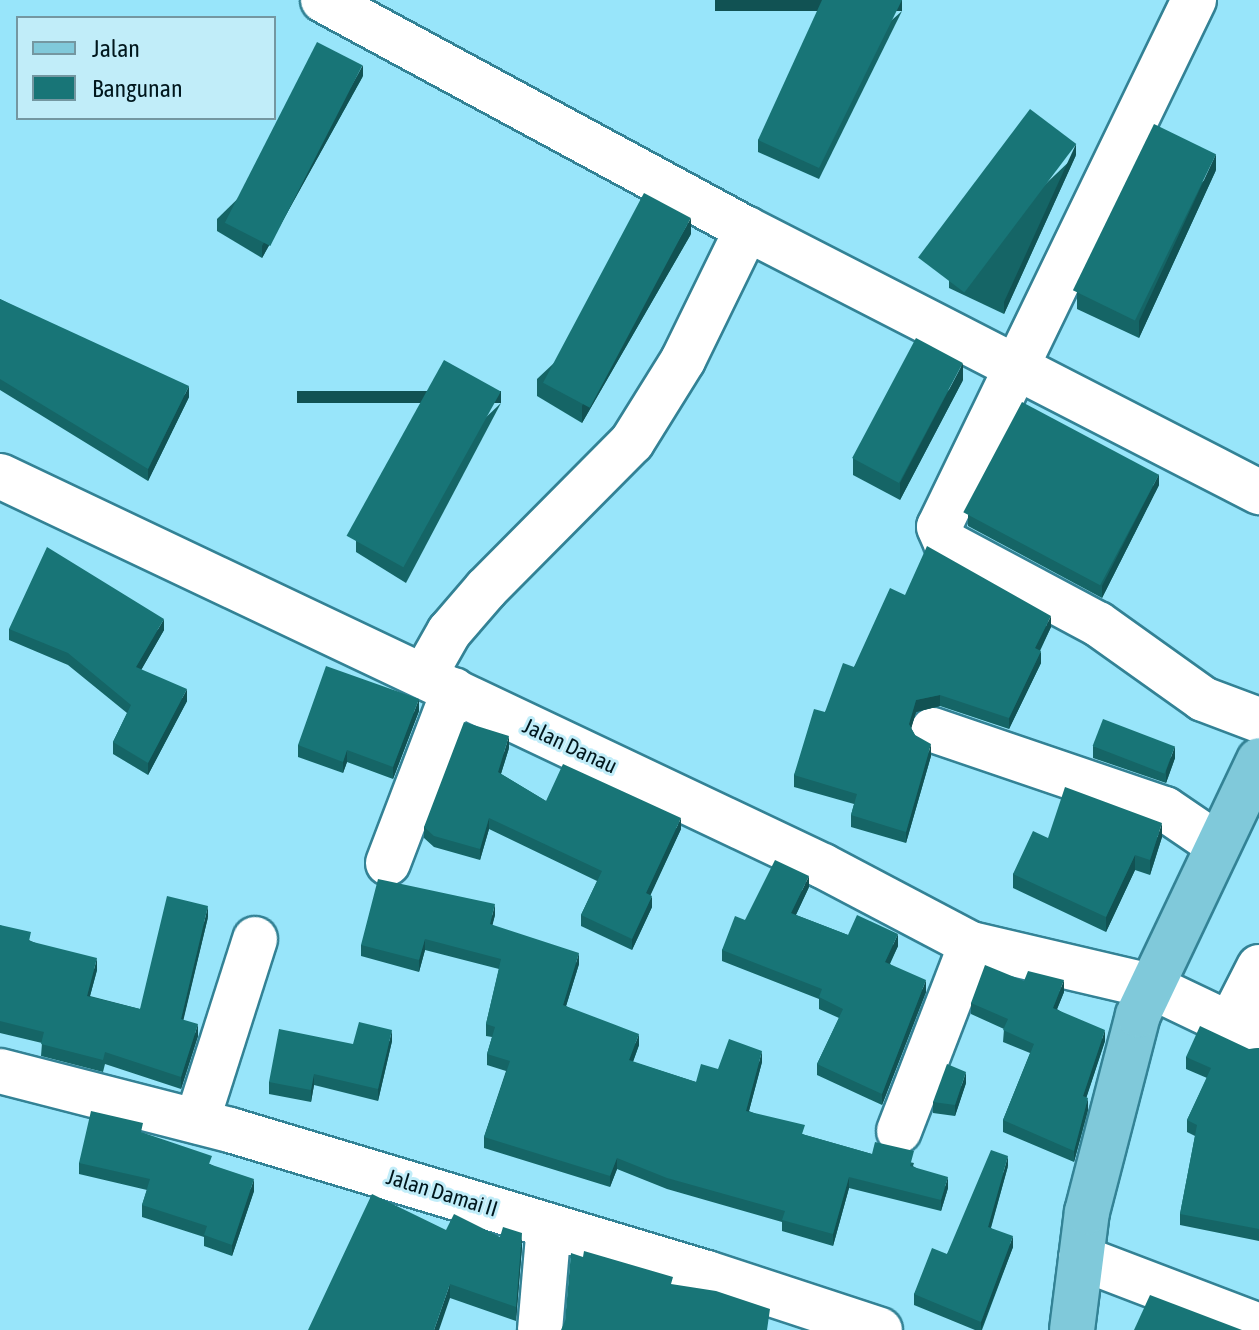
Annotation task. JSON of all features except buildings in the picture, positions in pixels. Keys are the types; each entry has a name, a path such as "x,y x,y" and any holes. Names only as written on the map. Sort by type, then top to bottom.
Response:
{"main road":[{"path":"1072,1330 1081,1258 1110,1116 1150,986 1259,760"}],"street":[{"path":"323,0 747,229 1259,492"},
{"path":"1194,0 1021,368 945,507 941,539 1098,624 1203,699 1259,720"},
{"path":"388,863 439,683 449,632 486,589 632,442 683,360 747,229"},
{"name":"Jalan Danau","path":"0,476 823,866 971,944 1150,986 1245,1031"},
{"path":"933,730 1165,809 1218,845"},
{"path":"197,1121 255,939"},
{"path":"899,1131 971,944"},
{"path":"1245,1031 1259,967"},
{"name":"Jalan Damai II","path":"0,1071 197,1121 549,1226 880,1330"},
{"path":"540,1330 549,1226"},
{"path":"1081,1258 1259,1326"}]}
